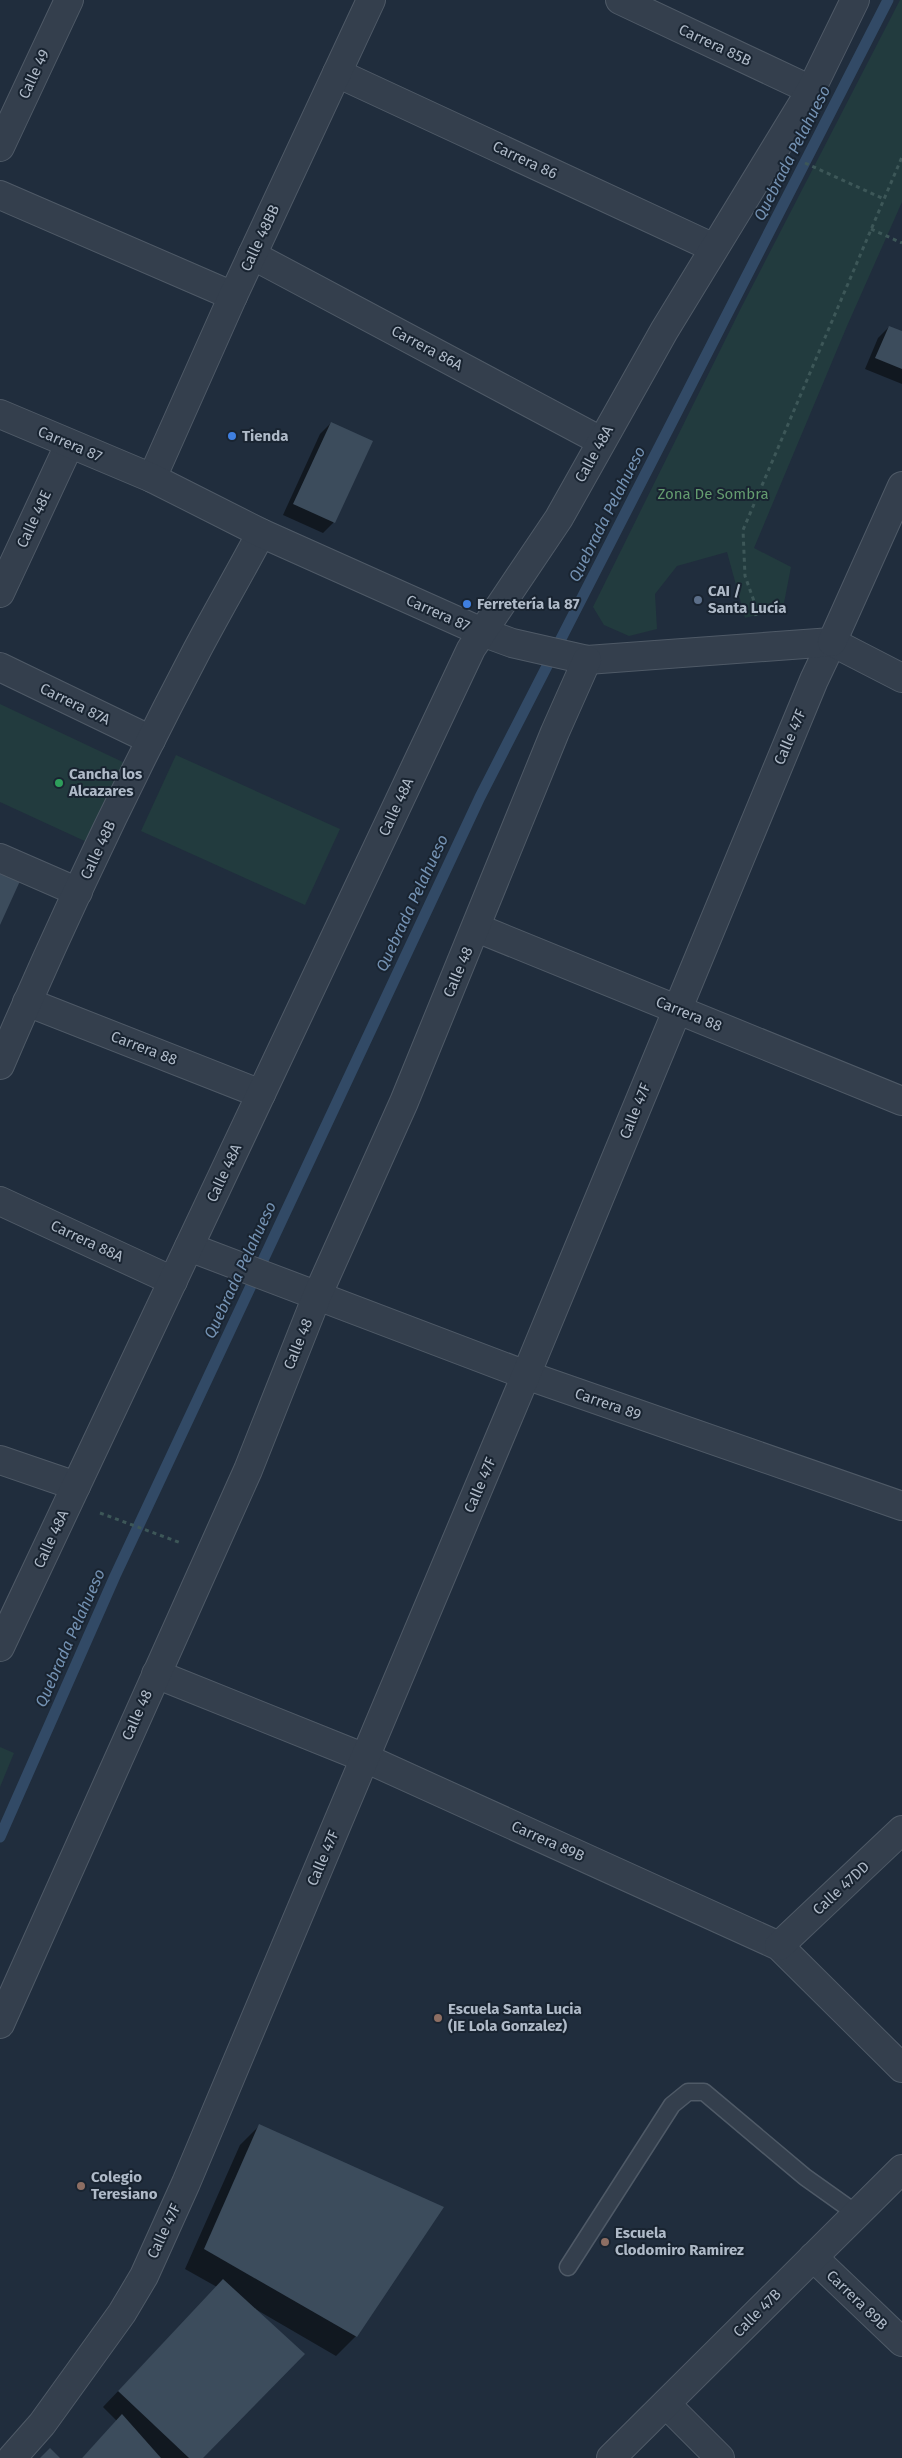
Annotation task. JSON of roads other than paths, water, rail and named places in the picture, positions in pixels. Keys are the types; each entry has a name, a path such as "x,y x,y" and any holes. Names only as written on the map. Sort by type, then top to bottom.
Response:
{"street":[{"name":"Calle 49","path":"0,147 69,0"},
{"name":"Carrera 85B","path":"620,0 811,90"},
{"name":"Calle 48A","path":"0,1647 173,1280 200,1252 261,1094 471,649 559,518 601,441 714,248 811,90 855,0"},
{"name":"Calle 48BB","path":"152,478 233,296 337,73 361,3"},
{"name":"Carrera 86","path":"337,73 714,248"},
{"path":"0,194 233,296"},
{"name":"Carrera 86A","path":"252,255 601,441"},
{"name":"Carrera 87","path":"0,414 69,445 152,478 261,533 482,632 512,643 577,657 832,642"},
{"name":"Calle 48E","path":"0,593 69,445"},
{"name":"Calle 47F","path":"12,2458 47,2416 122,2313 144,2276 186,2183 366,1758 814,680 902,486"},
{"name":"Calle 48B","path":"0,1065 78,892 151,740 196,651 261,533"},
{"path":"832,642 902,678"},
{"name":"Calle 48","path":"0,2024 248,1470 307,1291 404,1102 477,928 548,750 577,657"},
{"name":"Carrera 87A","path":"0,667 151,740"},
{"path":"0,858 78,892"},
{"name":"Carrera 88","path":"477,928 902,1102"},
{"name":"Carrera 88","path":"27,1002 261,1094"},
{"name":"Carrera 88A","path":"0,1201 173,1280"},
{"name":"Carrera 89","path":"200,1252 526,1375 902,1506"},
{"path":"0,1460 72,1494"},
{"name":"Carrera 89B","path":"156,1674 366,1758 779,1946 902,2068"},
{"name":"Calle 47DD","path":"779,1946 902,1830"},
{"name":"Calle 47B","path":"611,2458 902,2169"},
{"name":"Carrera 89B","path":"813,2257 902,2342"},
{"path":"666,2404 720,2458"}],"lane":[{"path":"568,2267 672,2104 688,2092 704,2092 805,2177 857,2214"}],"waterway":[{"name":"Quebrada Pelahueso","path":"0,1837 115,1576 480,797 888,0"}],"place":[{"name":"Tienda","path":"232,436"},
{"name":"CAI / Santa Lucía","path":"698,600"},
{"name":"Ferretería la 87","path":"467,604"},
{"name":"Cancha los Alcazares","path":"59,783"},
{"name":"Escuela Santa Lucia (IE Lola Gonzalez)","path":"438,2018"},
{"name":"Colegio Teresiano","path":"81,2186"},
{"name":"Escuela Clodomiro Ramirez","path":"605,2242"}],"park label":[{"name":"Zona De Sombra","path":"713,494"}]}
